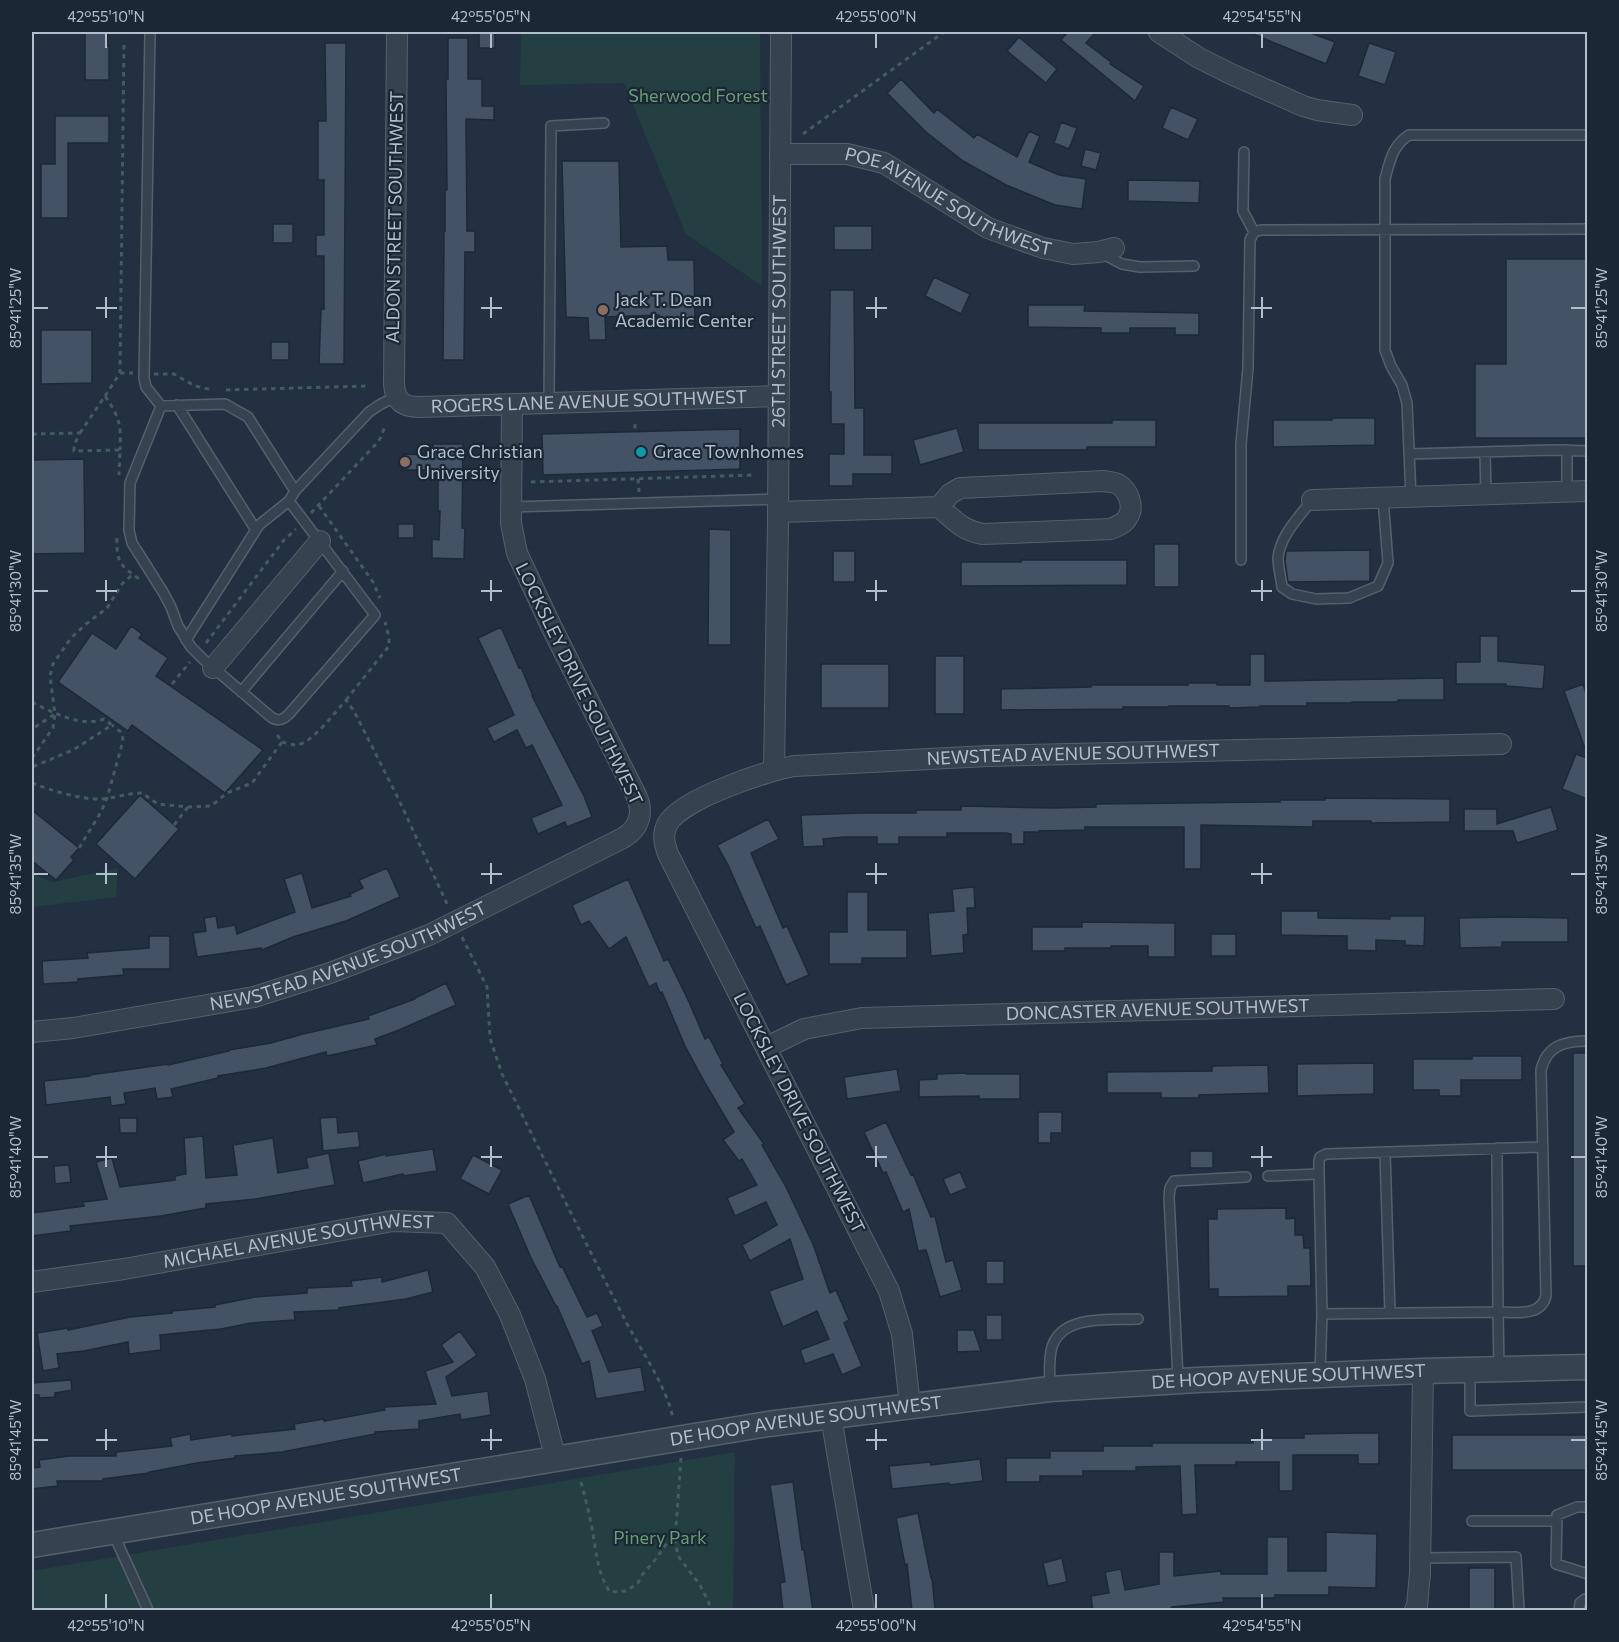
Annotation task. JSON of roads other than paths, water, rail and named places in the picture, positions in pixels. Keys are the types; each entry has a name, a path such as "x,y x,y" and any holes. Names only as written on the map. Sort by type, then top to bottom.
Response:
{"street":[{"name":"ALDON STREET SOUTHWEST","path":"397,32 394,378 398,399"},
{"name":"26TH STREET SOUTHWEST","path":"774,770 781,32"},
{"path":"1159,32 1199,58 1307,108 1352,115"},
{"name":"POE AVENUE SOUTHWEST","path":"780,154 847,154 875,160 884,163 988,228 1043,248 1073,254 1106,250"},
{"name":"ROGERS LANE AVENUE SOUTHWEST","path":"398,399 409,407 418,407 778,396"},
{"name":"LOCKSLEY DRIVE SOUTHWEST","path":"512,405 513,538 522,567 636,795 641,807 640,819"},
{"path":"778,505 939,507 971,532 983,534 1111,529 1128,518 1131,506 1127,494 1118,484 1104,481 960,488 950,494 939,507"},
{"path":"1312,500 1587,491"},
{"path":"213,668 320,541"},
{"name":"NEWSTEAD AVENUE SOUTHWEST","path":"665,830 671,818 685,807 774,770 794,766 987,756 1501,744"},
{"name":"NEWSTEAD AVENUE SOUTHWEST","path":"32,1032 73,1028 254,997 330,973 429,935 623,838 633,831 640,819"},
{"name":"LOCKSLEY DRIVE SOUTHWEST","path":"665,830 664,840 668,854 889,1291 902,1334 910,1406"},
{"name":"DONCASTER AVENUE SOUTHWEST","path":"766,1047 804,1029 862,1017 1554,999"},
{"name":"MICHAEL AVENUE SOUTHWEST","path":"32,1282 124,1269 393,1221 447,1222 484,1267 510,1315 535,1379 556,1460"},
{"name":"DE HOOP AVENUE SOUTHWEST","path":"32,1545 768,1424 1050,1389 1320,1375 1587,1367"},
{"path":"1415,1611 1421,1558 1423,1371"},
{"path":"831,1417 864,1611"}],"lane":[{"path":"150,34 144,382 161,406"},
{"path":"549,403 551,126 604,123"},
{"path":"1411,498 1407,403 1402,385 1384,350 1385,179 1398,141 1409,135 1587,135"},
{"path":"1244,152 1243,211 1254,232"},
{"path":"1254,232 1273,230 1587,229"},
{"path":"1241,560 1241,444 1248,368 1250,240 1254,232"},
{"path":"1106,250 1122,264 1140,267 1194,266"},
{"path":"186,640 262,522 289,501 369,412 381,404 398,399"},
{"path":"161,406 225,404 248,417 296,491"},
{"path":"177,405 256,530"},
{"path":"161,406 130,483 129,530 132,543 163,592 186,640 197,654 275,720 285,718 375,615 289,501"},
{"path":"1567,450 1567,492"},
{"path":"1409,454 1587,451"},
{"path":"1485,452 1486,495"},
{"path":"1312,500 1290,528 1283,542 1278,559 1282,587 1292,594 1316,598 1349,598 1378,585 1388,564 1383,498"},
{"path":"511,507 778,505"},
{"path":"241,692 344,572"},
{"path":"1322,1314 1498,1312 1535,1310 1541,1307 1546,1296 1541,1070 1549,1054 1564,1042 1587,1041"},
{"path":"1320,1375 1322,1314 1320,1157 1326,1154 1543,1147"},
{"path":"1497,1148 1499,1369"},
{"path":"1385,1152 1390,1313"},
{"path":"1268,1176 1319,1174"},
{"path":"1178,1381 1170,1188 1174,1181 1246,1178"},
{"path":"1050,1389 1052,1346 1063,1329 1076,1323 1138,1318"},
{"path":"1470,1370 1470,1411 1587,1407"},
{"path":"1587,1507 1577,1507 1557,1515 1556,1564 1587,1574"},
{"path":"1472,1521 1557,1521"},
{"path":"113,1532 148,1611"},
{"path":"1421,1558 1516,1557 1519,1611"},
{"path":"1580,1611 1580,1603 1587,1599"}],"place":[{"name":"Jack T. Dean Academic Center","path":"603,310"},
{"name":"Grace Townhomes","path":"641,452"},
{"name":"Grace Christian University","path":"405,462"}],"park label":[{"name":"Sherwood Forest","path":"698,96"},
{"name":"Pinery Park","path":"660,1538"}]}
